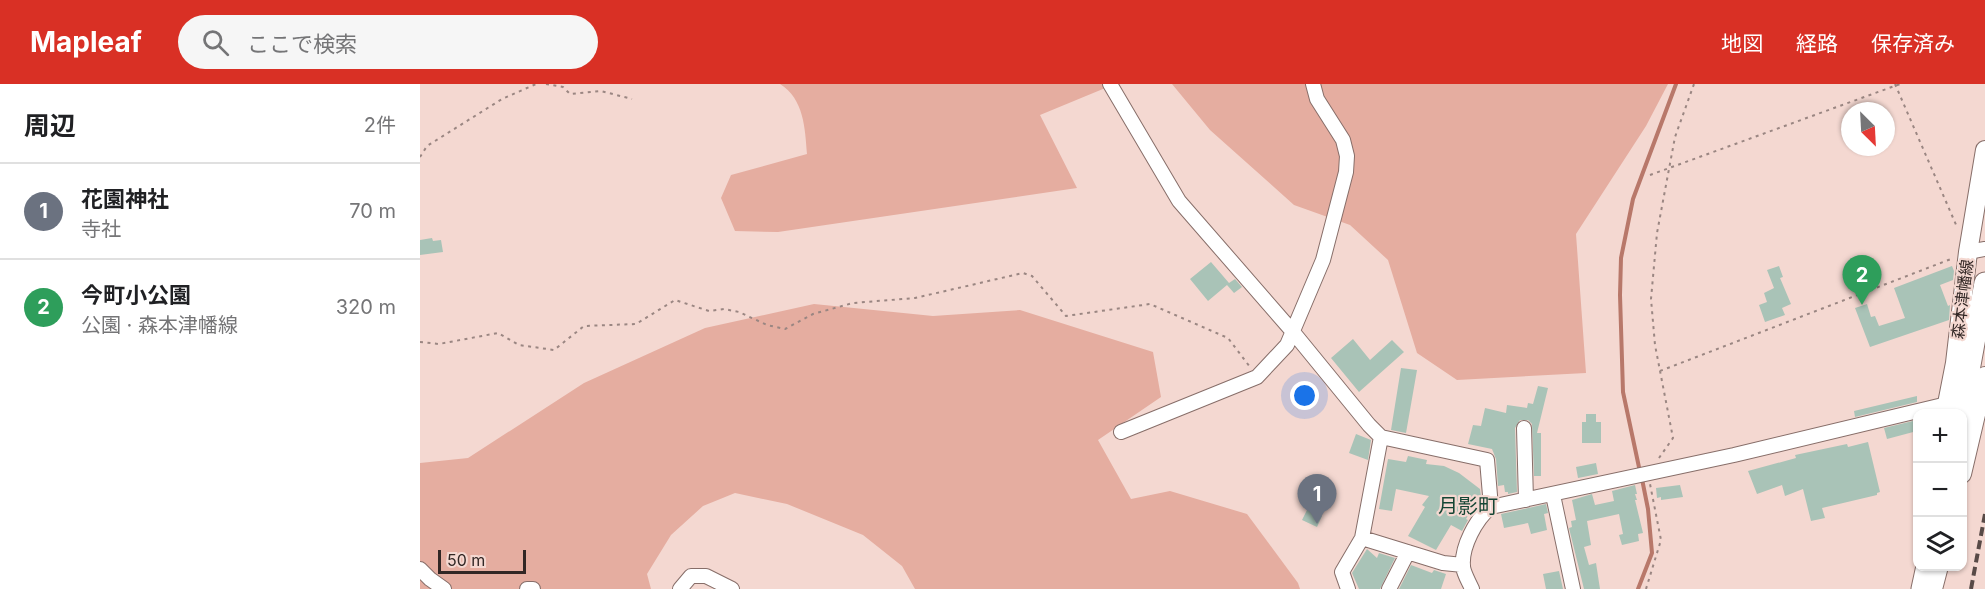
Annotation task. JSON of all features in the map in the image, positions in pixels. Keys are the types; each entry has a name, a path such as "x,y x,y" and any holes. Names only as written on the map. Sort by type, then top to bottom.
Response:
{"highway":[{"path":"1951,409 1985,283"},
{"path":"1922,589 1927,571"}],"main road":[{"name":"森本津幡線","path":"1951,409 1960,322 1976,250 1985,150"},
{"path":"1965,463 1985,376"},
{"path":"1914,589 1916,571"},
{"path":"1934,589 1940,571"},
{"path":"1942,571 1946,589"}],"street":[{"path":"1110,84 1179,201 1293,332 1368,425 1381,437 1487,460 1491,507"},
{"path":"1121,432 1257,377 1287,345 1323,260 1346,172 1347,156 1343,140 1317,99 1313,84"},
{"path":"1472,589 1463,565 1469,541 1482,514 1491,507 1913,418"},
{"path":"1524,428 1526,500"},
{"path":"1348,589 1342,572 1362,538 1381,437"},
{"path":"1553,495 1573,589"},
{"path":"1362,538 1443,563 1463,565"},
{"path":"1389,589 1408,552"},
{"path":"420,569 444,589"},
{"path":"680,589 691,576 706,576 732,589"},
{"path":"527,589 533,589"}],"path":[{"path":"420,157 427,146 502,99 536,84"},
{"path":"546,84 563,87 570,94 602,91 632,99"},
{"path":"1646,589 1661,540 1643,475 1673,438 1659,371 1651,299 1657,233 1675,137 1694,84"},
{"path":"1650,175 1897,84 1976,250 1659,371"},
{"path":"420,342 439,344 498,333 519,345 554,350 584,326 636,324 675,300 709,311 724,309 739,312 767,325 785,329 813,314 853,303 915,298 1023,273 1032,276 1066,316 1150,304 1228,338 1257,377"}],"shaded area":[{"path":"780,84 1115,84 1040,115 1077,188 778,232 735,231 721,198 731,175 807,154 804,124 799,106 788,90"},
{"path":"1172,84 1668,84 1646,126 1576,234 1586,373 1457,380 1417,353 1388,260 1350,225 1294,205 1210,130"},
{"path":"814,304 933,316 1020,310 1153,352 1161,397 1098,440 1131,499 1170,491 1247,514 1298,583 1300,589 915,589 902,566 863,535 787,504 735,493 703,506 671,535 647,574 651,589 420,589 420,463 468,458 584,383 705,328"}],"building":[{"path":"432,238 433,241 441,240 443,252 420,255 420,240"},
{"path":"1211,262 1229,283 1235,279 1242,287 1234,293 1227,285 1208,301 1190,279"},
{"path":"1779,266 1783,277 1780,278 1791,304 1782,308 1785,315 1765,322 1759,305 1767,302 1764,293 1774,288 1767,270"},
{"path":"1952,266 1953,280 1940,285 1948,306 1950,305 1949,320 1870,347 1855,308 1867,304 1871,317 1875,316 1879,326 1905,318 1894,288"},
{"path":"1353,339 1370,360 1392,340 1404,352 1359,392 1331,358"},
{"path":"1401,368 1417,370 1406,433 1391,430"},
{"path":"1538,386 1548,388 1537,433 1541,433 1541,476 1534,476 1532,424 1528,420 1520,420 1515,428 1517,492 1508,494 1505,492 1504,485 1498,486 1496,459 1492,449 1468,444 1473,425 1481,426 1485,408 1506,413 1507,405 1527,408 1528,403 1533,404"},
{"path":"1917,396 1917,402 1855,417 1854,411"},
{"path":"1586,414 1596,414 1596,422 1601,422 1601,443 1582,443 1582,422 1586,422"},
{"path":"1913,421 1913,432 1887,439 1884,428"},
{"path":"1356,434 1371,440 1368,460 1349,453"},
{"path":"1868,442 1880,492 1877,495 1822,508 1825,518 1811,521 1803,489 1785,496 1782,485 1757,494 1748,471 1796,458 1795,455"},
{"path":"1408,456 1427,460 1426,464 1444,466 1459,473 1480,489 1481,496 1466,519 1468,520 1462,531 1451,525 1436,550 1408,536 1425,507 1422,505 1429,496 1396,489 1392,511 1379,509 1388,459 1406,462"},
{"path":"1596,463 1598,474 1578,478 1576,467"},
{"path":"1635,485 1637,500 1635,500 1643,533 1638,534 1639,541 1622,545 1619,535 1623,534 1619,514 1587,521 1591,545 1584,547 1589,565 1596,563 1600,589 1584,589 1569,528 1572,527 1571,521 1576,520 1572,500 1592,494 1595,505 1614,501 1612,491"},
{"path":"1680,485 1683,497 1661,500 1661,497 1657,498 1656,488"},
{"path":"1546,504 1548,513 1544,514 1547,530 1531,534 1528,523 1504,528 1501,514"},
{"path":"1308,508 1322,516 1317,527 1302,520"},
{"path":"1367,549 1377,558 1379,553 1395,558 1380,589 1359,589 1352,573"},
{"path":"1411,565 1432,573 1434,570 1446,574 1441,589 1399,589"},
{"path":"1559,571 1563,589 1546,589 1543,574"}],"waterway":[{"path":"1640,472 1623,392 1621,258 1633,199 1676,84"},
{"path":"1638,589 1652,553 1648,509 1642,479"}],"railway":[{"path":"1971,589 1985,514"}],"place":[{"name":"今町小公園","path":"1862,305"},
{"name":"花園神社","path":"1317,524"}],"district":[{"name":"月影町","path":"1468,506"}]}
